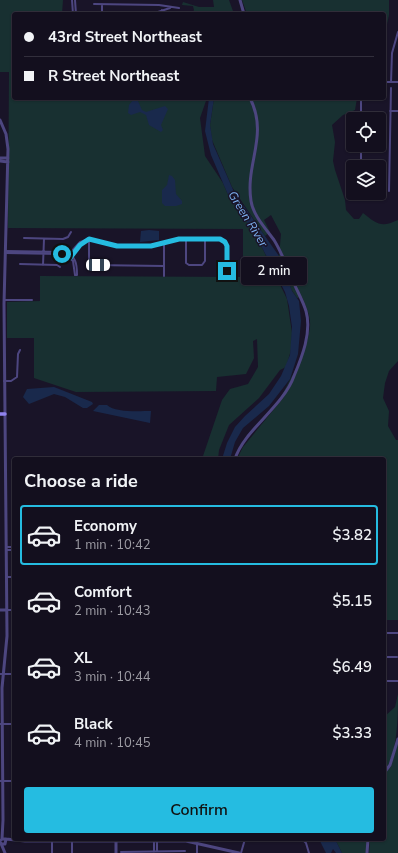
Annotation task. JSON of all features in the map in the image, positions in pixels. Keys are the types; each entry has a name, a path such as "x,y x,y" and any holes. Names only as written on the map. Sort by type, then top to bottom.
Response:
{"street":[{"path":"74,0 74,12"},
{"path":"240,0 243,12"},
{"path":"94,4 179,8"},
{"path":"102,5 102,12"},
{"path":"161,6 162,10"},
{"path":"157,12 171,8"},
{"path":"391,82 392,50 398,32"},
{"path":"386,82 398,82"},
{"path":"389,190 391,88"},
{"path":"236,457 241,446 292,382 306,337 307,316 279,249 251,205 251,169 259,127 251,100"},
{"path":"361,100 361,112"},
{"path":"390,111 398,111"},
{"path":"0,120 6,134 8,160 2,336 4,381 2,414 5,469 7,577 7,648 2,674 1,724 1,781 3,841 5,853"},
{"path":"0,158 8,160"},
{"path":"0,161 8,160"},
{"path":"24,238 64,239 71,232"},
{"path":"43,265 44,239"},
{"path":"70,256 80,245 89,239 117,246 151,246 174,240 186,239 223,241 227,246 227,276"},
{"path":"89,239 90,263 93,265 164,266"},
{"path":"186,239 186,261 188,265 203,265 205,261 205,239"},
{"path":"164,243 164,276"},
{"path":"5,252 62,251 70,256 76,262 77,275 75,275 75,266 70,256"},
{"path":"20,264 60,267"},
{"path":"4,300 32,300"},
{"path":"4,381 11,381 17,377 18,354 20,350"},
{"path":"0,469 5,469"},
{"path":"6,549 12,549"},
{"path":"7,577 12,577"},
{"path":"0,610 12,610"},
{"path":"386,633 398,633"},
{"path":"386,657 397,657"},
{"path":"386,680 398,680"},
{"path":"1,724 12,724"},
{"path":"386,770 390,765 398,739"},
{"path":"1,781 12,781"},
{"path":"3,841 72,841 72,853"},
{"path":"52,841 52,853"},
{"path":"116,841 116,853"},
{"path":"154,852 155,841"},
{"path":"155,841 157,852"},
{"path":"186,841 197,842 240,853 244,841"},
{"path":"305,841 309,853"},
{"path":"367,853 368,841"},
{"path":"197,842 197,853"},
{"path":"121,852 185,851"}],"green space":[{"path":"0,0 63,0 62,12 12,12 12,100 206,100 200,118 205,156 223,183 229,197 252,227 287,299 292,333 291,350 286,367 280,370 259,398 229,425 219,450 218,457 203,457 222,400 230,389 248,384 258,367 257,339 253,341 254,358 246,374 217,377 216,391 76,392 34,378 34,338 7,338 7,302 40,301 40,276 243,277 243,229 8,228 9,72 0,72"},
{"path":"213,0 229,0 233,12 193,12 193,6 182,5 183,2 199,7 214,7"},
{"path":"242,0 389,0 389,15 386,29 386,12 246,12"},
{"path":"214,100 357,100 355,110 346,112 346,114 332,125 335,142 333,161 345,200 346,210 354,219 359,219 363,213 379,224 387,224 398,220 398,361 389,371 385,383 383,398 389,411 388,426 396,440 398,440 398,620 386,620 386,457 238,457 243,447 284,397 281,397 306,345 310,327 310,319 302,297 297,298 291,289 279,256 281,234 271,215 264,220 270,232 265,236 232,187 212,140 210,125"},
{"path":"398,694 395,745 389,764 386,768 386,715 395,707"},
{"path":"398,742 398,853 369,853 370,841 386,841 386,772 391,766"},
{"path":"336,841 367,841 366,853 342,853"}],"water":[{"path":"133,100 138,101 142,110 146,112 165,106 168,109 161,125 163,130 161,132 149,125 146,115 140,112 131,115 128,113 129,105"},
{"name":"Green River","path":"209,100 214,100 210,125 213,144 234,192 279,256 292,291 299,301 301,321 298,354 290,379 269,406 243,428 235,442 231,457 223,457 227,443 235,427 269,394 281,376 290,355 292,327 285,292 255,234 229,197 211,155 205,131"},
{"path":"169,175 175,180 176,194 182,201 182,204 176,206 165,206 162,203 162,190 167,185"},
{"path":"141,231 159,231 159,240 140,242"},
{"path":"54,387 92,402 93,404 87,408 83,408 65,397 54,394 29,404 23,397 27,389"},
{"path":"99,405 107,405 111,408 122,410 151,411 150,423 93,411"},
{"path":"320,841 336,841 342,853 336,853 333,849 331,853 326,853"}],"route":[{"path":"62,254 70,258 80,245 89,239 117,246 151,246 179,239 220,239 225,242 227,246 227,271"}]}
